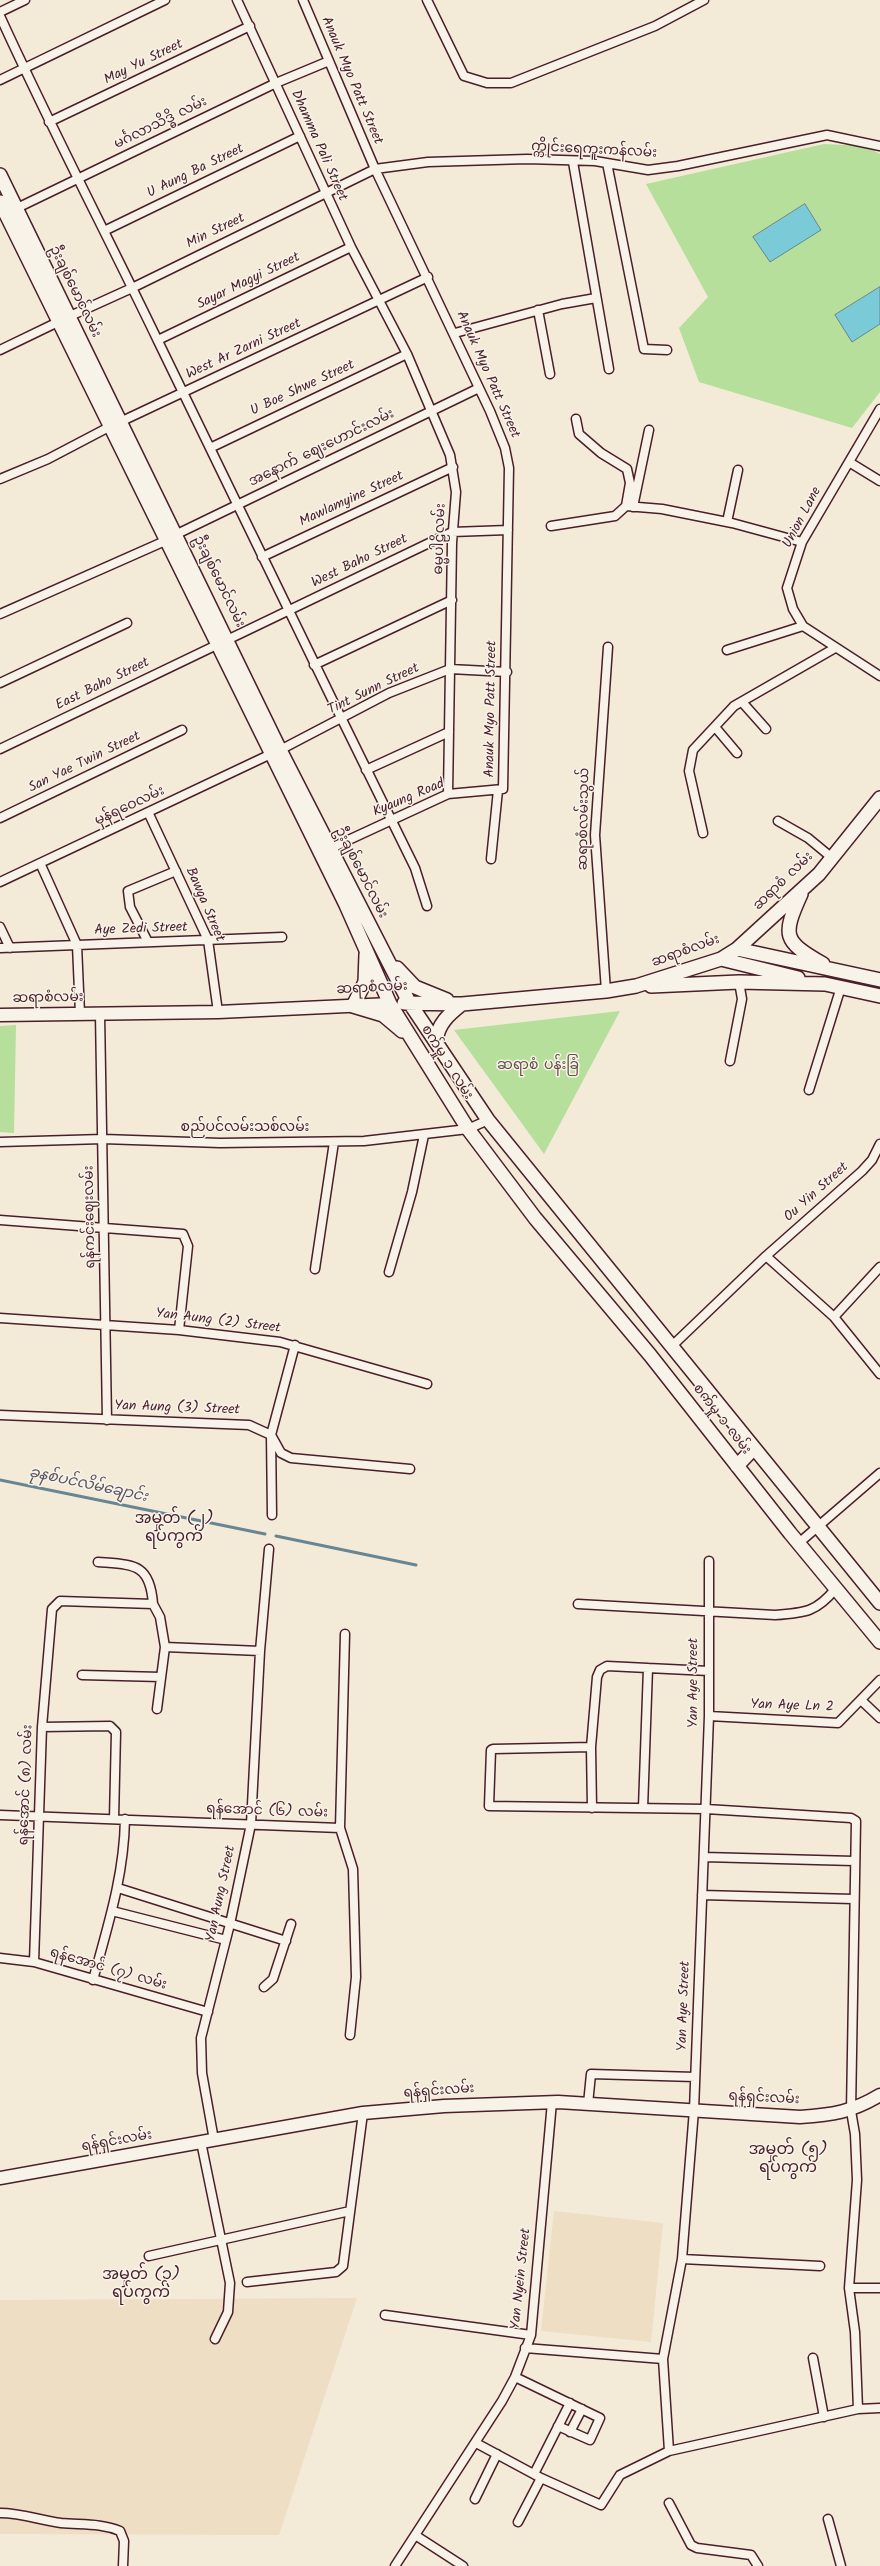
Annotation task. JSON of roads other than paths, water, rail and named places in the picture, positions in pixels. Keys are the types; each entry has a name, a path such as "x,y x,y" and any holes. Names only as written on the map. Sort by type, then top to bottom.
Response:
{"main road":[{"name":"ဦးချစ်မောင်လမ်း","path":"0,175 11,211 114,425 165,541 223,642"},
{"path":"0,202 11,211"},
{"name":"ဦးချစ်မောင်လမ်း","path":"114,425 177,534 223,642 275,752 371,943 409,1002"},
{"name":"ဦးချစ်မောင်လမ်း","path":"275,752 329,849 371,943 390,1004"},
{"name":"ဆရာစံ လမ်း","path":"737,949 819,874 831,857 880,798"},
{"path":"804,888 792,914 789,929 790,941 802,952 835,971"},
{"path":"371,943 415,987 462,1004"},
{"path":"371,943 365,982 353,1006 383,1015 398,1027 419,1051"},
{"path":"737,949 880,980"},
{"name":"ဆရာစံလမ်း","path":"0,1015 218,1012 409,1002 462,1004 606,991 636,986 720,959 737,949"},
{"path":"720,959 880,996"},
{"path":"636,986 739,982 825,984"},
{"name":"စက်မှု ၁ လမ်း","path":"409,1002 488,1120 566,1219 672,1346 880,1603"},
{"name":"စက်မှု ၁ လမ်း","path":"390,1004 472,1134 535,1218 674,1386 790,1533 800,1542 880,1642"},
{"path":"436,1042 437,1033 445,1018 462,1004"},
{"path":"674,1386 692,1371"},
{"path":"737,1466 754,1448"},
{"name":"ရန်ရှင်းလမ်း","path":"0,2178 363,2113 444,2106 552,2102 800,2117 825,2116 851,2111 880,2095"}],"street":[{"path":"0,12 25,0"},
{"path":"0,80 25,70 165,0"},
{"name":"Dhamma Pali Street","path":"237,0 325,193 379,301"},
{"name":"Anauk Myo Patt Street","path":"303,0 375,169 455,333 508,457 507,672 500,790 491,859"},
{"path":"427,0 464,76 487,83 510,83 540,73 655,26 704,0"},
{"path":"0,16 49,122 158,340 236,506 415,868 427,906"},
{"name":"May Yu Street","path":"49,122 250,26"},
{"name":"မင်္ဂလာသိဒ္ဓိ လမ်း","path":"11,211 276,83 329,61"},
{"name":"က္ကိုင်းရေကူးကန်လမ်း","path":"375,169 428,162 478,160 606,163 656,169 827,135 880,146"},
{"name":"U Aung Ba Street","path":"104,231 300,136"},
{"path":"573,162 596,298 610,369"},
{"path":"606,163 644,349 667,350"},
{"name":"Min Street","path":"0,350 63,319 132,288 375,169"},
{"name":"Sayar Magyi Street","path":"158,340 351,247"},
{"name":"West Ar Zarni Street","path":"0,479 48,460 114,425 428,277"},
{"path":"455,333 538,310 596,298"},
{"name":"ဓမ္မပါဠိလမ်း","path":"379,301 407,354 432,410 454,467 456,492 452,532 448,794"},
{"path":"538,310 550,374"},
{"name":"U Boe Shwe Street","path":"210,448 407,354"},
{"name":"အနောက် ဈေးဟောင်းလမ်း","path":"177,534 479,388"},
{"name":"Union Lane","path":"880,409 802,542 787,588 793,609 803,626 880,676"},
{"path":"576,419 579,434 600,453 627,469 630,483 630,506"},
{"path":"630,506 649,430"},
{"path":"849,462 880,481"},
{"name":"Mawlamyine Street","path":"262,557 454,467"},
{"path":"728,522 738,470"},
{"path":"550,526 615,516 630,506 662,510 728,522 802,542"},
{"name":"West Baho Street","path":"223,642 452,532 508,530"},
{"path":"0,614 165,541"},
{"path":"314,665 452,600"},
{"path":"0,683 127,623"},
{"path":"727,650 803,626"},
{"name":"East Baho Street","path":"0,749 223,642"},
{"name":"ဆရာစံလမ်းသွယ်","path":"606,991 595,835 608,647"},
{"path":"703,833 689,771 690,757 693,750 734,706 835,648"},
{"name":"Tint Sunn Street","path":"275,752 341,720 389,693 450,669 507,672"},
{"path":"742,702 766,729"},
{"path":"715,728 736,753"},
{"name":"San Yae Twin Street","path":"0,818 182,730"},
{"path":"366,770 449,732"},
{"name":"မှန်ရဝေလမ်း","path":"0,882 275,752"},
{"name":"Kyaung Road","path":"329,849 448,794 500,790"},
{"name":"Bawga Street","path":"148,812 208,940 218,1012"},
{"path":"778,820 808,838 831,857"},
{"path":"40,863 77,945 80,1014"},
{"path":"148,942 130,906 128,891 176,871"},
{"path":"0,927 10,948"},
{"name":"Aye Zedi Street","path":"0,948 282,937"},
{"path":"730,1061 742,999 739,982"},
{"path":"809,1090 841,988"},
{"name":"ရန်ကင်းဈေးလမ်း","path":"100,1014 107,1420"},
{"name":"စည်ပင်လမ်းသစ်လမ်း","path":"0,1142 103,1139 220,1142 334,1142 424,1135 472,1134 488,1120"},
{"path":"389,1272 412,1192 424,1135"},
{"path":"315,1269 334,1142"},
{"name":"Ou Yin Street","path":"672,1346 766,1256 862,1171 872,1160 880,1144"},
{"path":"0,1220 183,1234 188,1246 179,1330"},
{"path":"766,1256 834,1317 880,1374"},
{"path":"834,1317 880,1267"},
{"name":"Yan Aung (2) Street","path":"0,1318 179,1330 295,1345 427,1384"},
{"path":"272,1516 271,1435 295,1345"},
{"name":"Yan Aung (3) Street","path":"0,1415 249,1425 271,1435"},
{"path":"271,1435 281,1453 291,1458 410,1469"},
{"path":"800,1542 880,1473"},
{"name":"Yan Aung Street","path":"214,2140 202,2073 200,2038 230,1924 251,1824 260,1651 269,1549"},
{"name":"Yan Aye Street","path":"670,2450 663,2359 682,2259 694,2110 709,1716 709,1561"},
{"path":"98,1562 134,1565 144,1572 152,1587 154,1604 160,1617 165,1647 157,1709"},
{"path":"578,1604 708,1610 775,1615 805,1613 824,1602 836,1588"},
{"name":"ရန်အောင် (၈) လမ်း","path":"34,1962 42,1727 52,1609 60,1601 154,1604"},
{"name":"ရန်အောင် (၆) လမ်း","path":"0,1815 340,1828 345,1634"},
{"path":"165,1647 260,1651"},
{"path":"592,1808 591,1747 597,1677 600,1670 607,1666 709,1671"},
{"path":"643,1808 648,1668"},
{"path":"82,1675 161,1677"},
{"name":"Yan Aye Ln 2","path":"709,1716 838,1723 862,1701 880,1680"},
{"path":"862,1701 880,1718"},
{"path":"42,1727 110,1726 114,1728 116,1732 114,1819"},
{"path":"591,1747 491,1750 488,1804 492,1807 706,1809 854,1819 851,2111 855,2134 857,2180 849,2288 855,2332 858,2409"},
{"path":"93,1980 118,1888 122,1867 125,1819"},
{"path":"340,1828 353,1869 356,1977 350,2035"},
{"path":"704,1857 854,1861"},
{"path":"118,1888 286,1941"},
{"path":"702,1895 853,1899"},
{"path":"112,1911 226,1940"},
{"path":"264,1987 273,1979 291,1924"},
{"name":"ရန်အောင် (၇) လမ်း","path":"0,1958 34,1962 208,2012"},
{"path":"588,2104 591,2074 695,2077"},
{"name":"Yan Nyein Street","path":"395,2566 476,2443 515,2377 531,2335 552,2102"},
{"path":"247,2282 341,2270 343,2266 363,2113"},
{"path":"201,2142 230,2283 228,2312 215,2339"},
{"path":"148,2256 350,2211"},
{"path":"682,2259 820,2266"},
{"path":"849,2288 880,2288"},
{"path":"385,2315 531,2335"},
{"path":"525,2348 663,2359"},
{"path":"813,2358 824,2417"},
{"path":"515,2377 600,2418 590,2440 558,2426"},
{"path":"518,2522 558,2426 570,2403"},
{"path":"476,2443 537,2476 601,2505 620,2475 670,2450 858,2409 880,2408"},
{"path":"570,2432 582,2409"},
{"path":"475,2499 497,2454"},
{"path":"669,2503 691,2545 697,2548 751,2555 758,2566"},
{"path":"0,2513 22,2514 40,2520 64,2523 108,2526 120,2531 124,2541 123,2566"},
{"path":"828,2519 841,2566"},
{"path":"415,2535 463,2566"}],"water":[{"path":"805,204 821,230 770,262 753,237"},
{"path":"880,287 880,324 852,342 835,315"}],"waterway":[{"name":"ခုနစ်ပင်လိမ်ချောင်း","path":"0,1480 265,1534"},
{"name":"ခုနစ်ပင်လိမ်ချောင်း","path":"276,1536 416,1565"}],"district":[{"name":"အမှတ် (၂) ရပ်ကွက်","path":"174,1529"},
{"name":"အမှတ် (၅) ရပ်ကွက်","path":"788,2160"},
{"name":"အမှတ် (၃) ရပ်ကွက်","path":"141,2285"}],"park label":[{"name":"ဆရာစံ ပန်းခြံ","path":"538,1067"}]}
